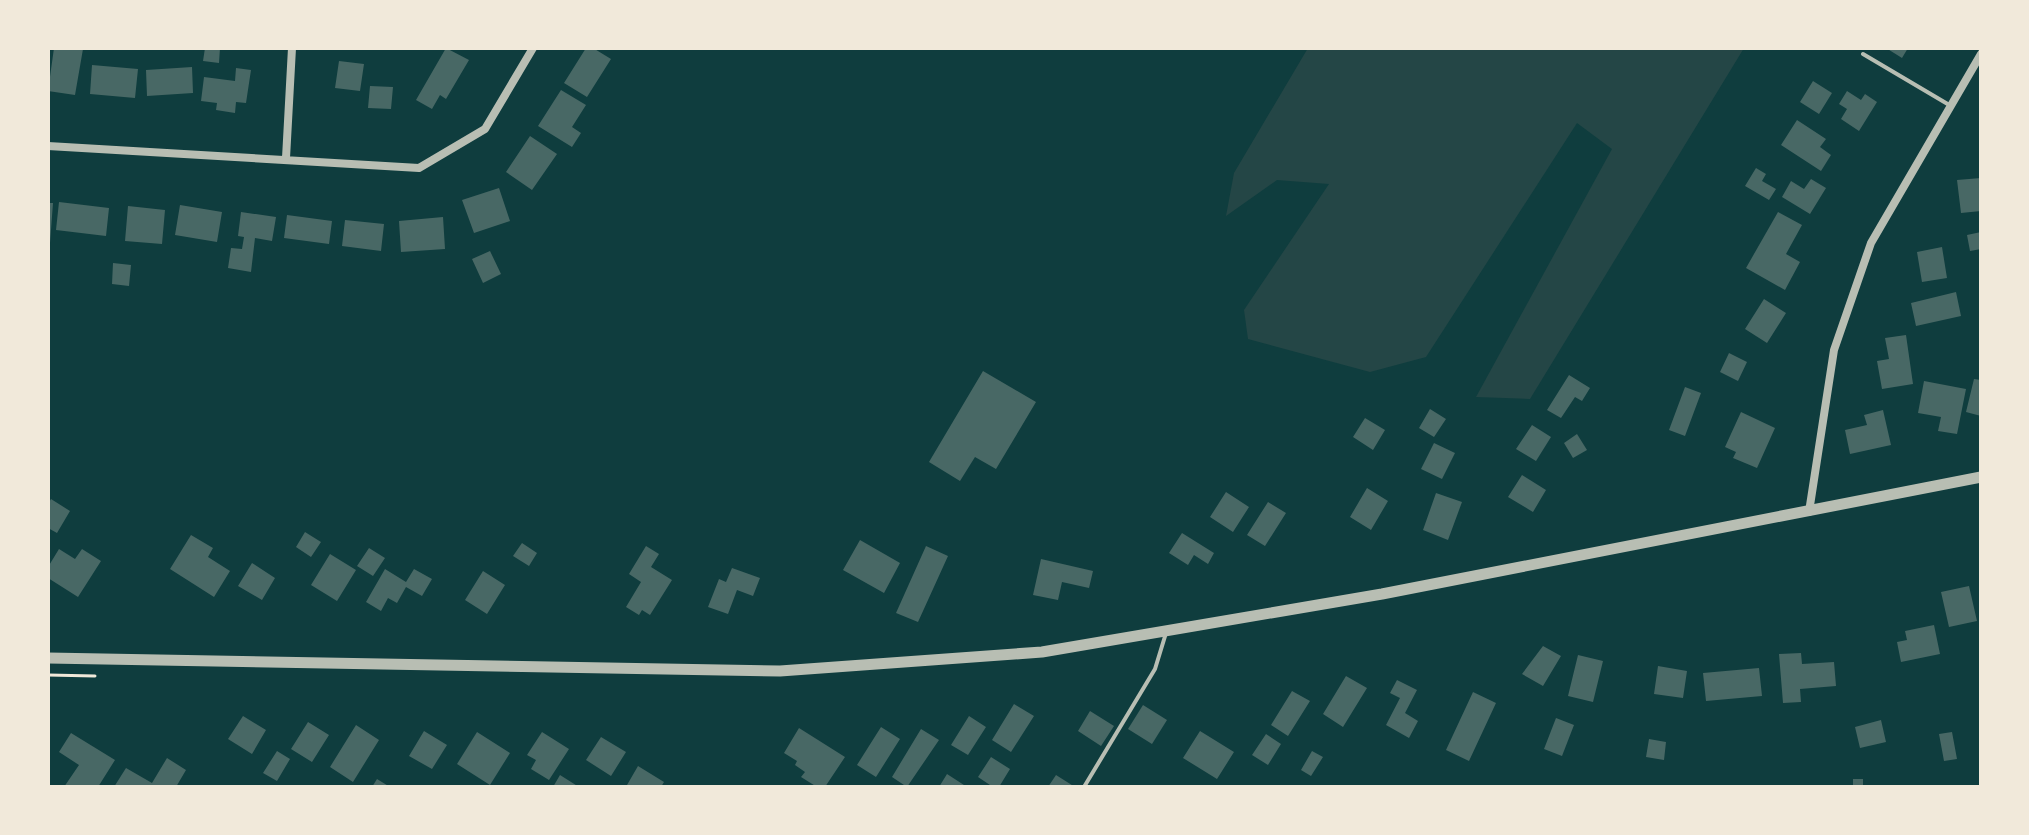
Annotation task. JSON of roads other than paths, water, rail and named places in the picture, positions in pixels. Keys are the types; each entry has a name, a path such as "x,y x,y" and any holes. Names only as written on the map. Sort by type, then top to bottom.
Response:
{"street":[{"path":"286,158 292,48"},
{"path":"48,146 419,168 485,129 533,48"},
{"path":"1809,512 1834,350 1861,269 1871,243 1981,54"},
{"path":"48,658 780,671 1042,652 1382,594 1981,477"}],"lane":[{"path":"1863,54 1951,106"},
{"path":"1084,787 1155,669 1166,631"}]}
